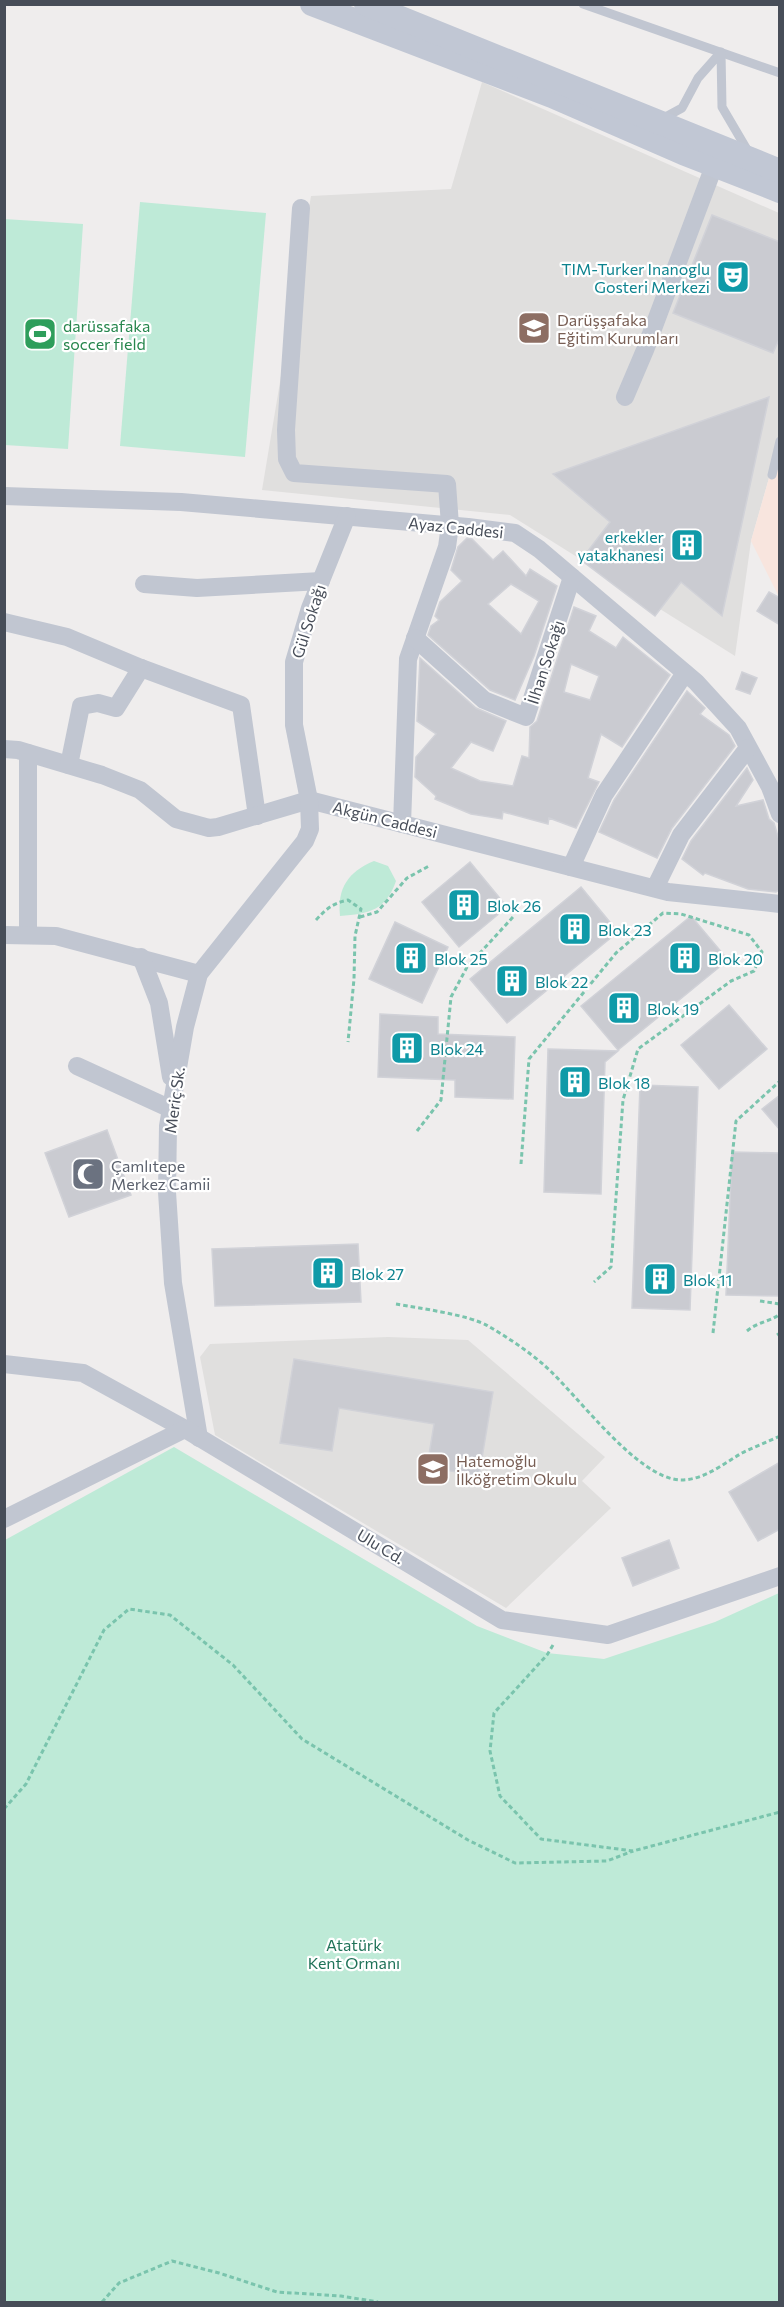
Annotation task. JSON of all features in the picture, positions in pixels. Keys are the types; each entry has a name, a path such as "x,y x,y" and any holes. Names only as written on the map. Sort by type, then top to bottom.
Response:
{"main road":[{"path":"312,4 552,96 714,166 780,190"},
{"path":"366,4 780,171"}],"street":[{"path":"625,397 649,340 714,166"},
{"path":"301,208 286,430 287,459 294,473 447,484 450,525 447,547 408,659 402,824"},
{"name":"Ayaz Caddesi","path":"4,496 181,502 450,525 515,533 539,549 696,682 738,728 770,787 780,814"},
{"name":"Gül Sokağı","path":"309,800 294,725 294,663 310,608 347,516"},
{"name":"İlhan Sokağı","path":"415,638 484,700 526,717 572,577"},
{"path":"144,584 197,588 321,581"},
{"path":"4,622 67,637 141,668 241,705 257,816"},
{"path":"69,765 81,706 98,703 116,708 141,668"},
{"path":"571,867 604,795 685,673"},
{"path":"655,888 681,835 748,748"},
{"name":"Akgün Caddesi","path":"4,749 28,753 102,775 140,790 176,819 209,828 309,800 655,888 780,904"},
{"path":"28,753 28,935"},
{"name":"Meriç Sk.","path":"192,1434 173,1283 167,1192 168,1126 184,1027 199,974 305,841 310,830 309,800"},
{"path":"4,935 56,936 199,974"},
{"path":"77,1066 172,1101 159,1003 141,957"},
{"name":"Ulu Cd.","path":"4,1364 83,1373 192,1434 502,1620 608,1635 780,1576"},
{"path":"4,1520 192,1434"}],"lane":[{"path":"583,4 780,73"},
{"path":"658,121 682,108 698,78 721,52"},
{"path":"721,52 722,107 753,160"},
{"path":"772,475 780,441"}],"path":[{"path":"359,917 377,912 407,878 429,866"},
{"path":"316,920 328,907 348,900 361,909 355,936 354,979 348,1042"},
{"path":"521,1164 529,1059 616,953 663,913 681,914 749,935 762,952 754,971 731,981 638,1049 623,1100 611,1267 594,1282"},
{"path":"417,1131 441,1100 451,997 467,967 513,917"},
{"path":"713,1333 736,1121 780,1081"},
{"path":"760,1301 780,1304"},
{"path":"396,1304 441,1312 486,1324 544,1365 604,1429 639,1460 664,1478 682,1480 708,1474 743,1453 780,1436"},
{"path":"747,1331 758,1322 771,1320 780,1314"},
{"path":"4,1809 26,1784 104,1630 129,1609 170,1615 233,1665 302,1739 468,1840 515,1863 607,1861 633,1851 780,1812"},
{"path":"546,1655 494,1713 490,1750 500,1796 541,1839 633,1851"},
{"path":"102,2302 119,2283 172,2261 277,2292 342,2296 378,2302"}],"shaded area":[{"name":"Darüşşafaka Eğitim Kurumları","path":"482,82 779,213 779,443 751,541 735,656 510,515 262,490 311,196 451,189"},
{"path":"779,443 779,597 751,541"},
{"name":"Hatemoğlu İlköğretim Okulu","path":"388,1337 468,1340 605,1457 582,1481 611,1508 506,1608 215,1435 200,1357 210,1344"}],"green space":[{"path":"140,202 266,213 245,457 120,446"},
{"name":"darüssafaka soccer field","path":"4,219 83,224 68,449 5,445"},
{"path":"374,861 388,866 396,881 392,891 375,909 360,914 340,916 340,897 346,882 357,870"},
{"name":"Atatürk Kent Ormanı","path":"174,1447 477,1626 547,1653 604,1659 715,1622 779,1593 779,2302 5,2302 5,1540"}],"building":[{"name":"TIM-Turker Inanoglu Gosteri Merkezi","path":"712,215 780,242 780,337 773,353 673,313"},
{"name":"erkekler yatakhanesi","path":"769,397 722,616 681,582 655,616 581,560 610,522 553,474"},
{"path":"467,538 472,539 493,560 503,551 526,576 530,569 557,586 534,656 515,700 490,690 428,635 431,626 439,620 435,616 440,602 462,581 451,570 458,547","holes":["511,584 539,601 521,634 488,604"]},
{"path":"769,592 780,598 780,625 757,611"},
{"path":"574,607 596,616 589,631 616,648 623,637 670,675 622,747 601,734 588,778 599,782 576,828 549,818 548,824 503,812 502,819 471,814 435,799 436,796 415,777 416,757 436,734 417,721 420,658 476,708 506,721 493,751 471,742 451,768 480,781 513,786 522,756 529,758 530,727 537,721","holes":["571,664 599,676 590,700 564,692"]},
{"path":"742,672 757,678 750,694 736,689"},
{"path":"687,691 705,708 700,714 729,735 735,746 672,828 657,858 599,832 614,800"},
{"path":"747,768 753,780 736,806 763,800 769,819 774,823 780,843 780,889 776,892 748,889 705,873 703,875 682,859 691,841"},
{"name":"Blok 26","path":"470,862 507,907 459,947 422,902"},
{"path":"581,887 618,932 507,1023 470,979"},
{"path":"691,916 728,960 618,1050 581,1006"},
{"name":"Blok 25","path":"395,922 448,947 422,1003 369,979"},
{"path":"729,1005 767,1049 719,1089 681,1045"},
{"path":"380,1014 438,1017 438,1034 515,1037 513,1099 455,1097 455,1080 378,1077"},
{"path":"548,1049 618,1051 605,1062 601,1194 544,1192"},
{"path":"640,1085 698,1087 690,1310 632,1308"},
{"path":"780,1095 780,1130 762,1109"},
{"name":"Çamlıtepe Merkez Camii","path":"107,1130 131,1195 69,1217 45,1153"},
{"path":"732,1152 780,1153 780,1296 726,1295"},
{"path":"358,1244 361,1302 215,1306 212,1249"},
{"path":"294,1359 493,1392 479,1476 427,1467 434,1424 339,1408 332,1451 280,1443"},
{"path":"780,1462 780,1529 758,1541 729,1492"},
{"path":"669,1540 679,1568 633,1586 622,1558"}],"place":[{"name":"TIM-Turker Inanoglu Gosteri Merkezi","path":"733,277"},
{"name":"Darüşşafaka Eğitim Kurumları","path":"534,328"},
{"name":"darüssafaka soccer field","path":"40,334"},
{"name":"erkekler yatakhanesi","path":"687,545"},
{"name":"Blok 26","path":"464,905"},
{"name":"Blok 23","path":"575,929"},
{"name":"Blok 25","path":"411,958"},
{"name":"Blok 20","path":"685,958"},
{"name":"Blok 22","path":"512,981"},
{"name":"Blok 19","path":"624,1008"},
{"name":"Blok 24","path":"407,1048"},
{"name":"Blok 18","path":"575,1082"},
{"name":"Çamlıtepe Merkez Camii","path":"88,1174"},
{"name":"Blok 27","path":"328,1273"},
{"name":"Blok 11","path":"660,1279"},
{"name":"Hatemoğlu İlköğretim Okulu","path":"433,1469"}]}
